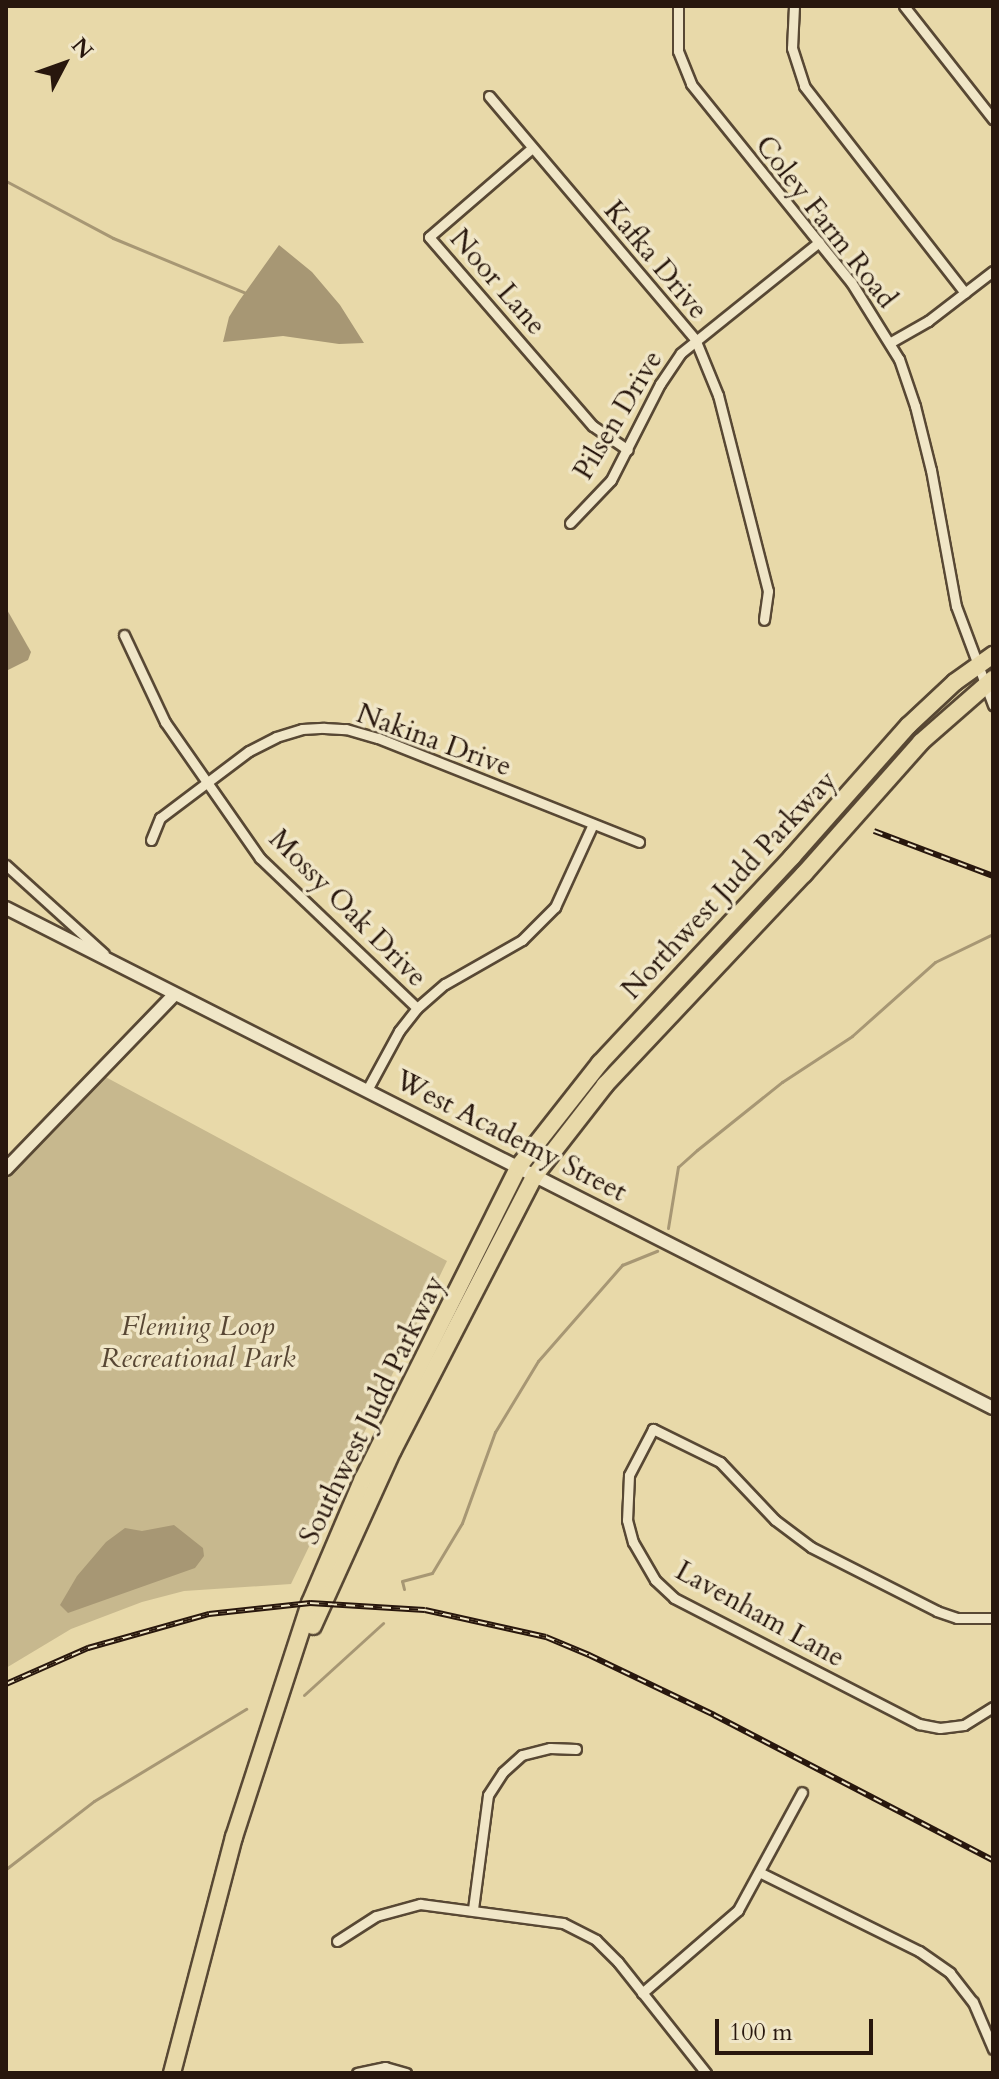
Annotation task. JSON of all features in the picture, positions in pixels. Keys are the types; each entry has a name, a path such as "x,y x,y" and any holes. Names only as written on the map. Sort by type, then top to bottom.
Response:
{"highway":[{"name":"Northwest Judd Parkway","path":"519,1166 600,1063 792,857 908,726 993,655"},
{"name":"Northwest Judd Parkway","path":"535,1175 613,1076 795,883 921,742 988,682"},
{"name":"Southwest Judd Parkway","path":"172,2073 234,1837 305,1618 363,1479 519,1166"},
{"name":"Southwest Judd Parkway","path":"286,1681 293,1673 393,1450 535,1175"}],"main road":[{"name":"West Academy Street","path":"6,908 993,1408"},
{"path":"6,1169 174,995"}],"street":[{"name":"Coley Farm Road","path":"678,6 678,51 691,84 868,305 891,342 915,406 931,470 947,571 977,666 988,682 993,705"},
{"path":"794,6 792,48 804,86 965,293"},
{"path":"904,6 993,119"},
{"name":"Kafka Drive","path":"489,96 695,339 718,395 768,591 764,620"},
{"name":"Noor Lane","path":"532,148 429,237 593,426 628,450"},
{"name":"Pilsen Drive","path":"570,523 611,480 660,384 695,339 819,242"},
{"path":"891,342 928,321 993,271"},
{"name":"Mossy Oak Drive","path":"124,635 165,722 260,858 417,1008"},
{"name":"Nakina Drive","path":"151,840 160,818 205,781 276,737 302,729 346,729 429,757 639,842"},
{"path":"367,1090 399,1031 417,1008 445,984 522,940 555,907 593,824"},
{"path":"6,865 112,962"},
{"name":"Lavenham Lane","path":"993,1618 957,1618 937,1611 811,1547 775,1520 720,1462 653,1429 629,1475 627,1520 642,1561 674,1598 919,1724 940,1728 964,1725 993,1707"},
{"path":"473,1909 488,1795 495,1784 522,1755 550,1748 576,1749"},
{"path":"642,1993 728,1922 761,1873 802,1792"},
{"path":"761,1873 919,1951 950,1973 973,2002 993,2049"},
{"path":"337,1941 358,1925 392,1909 420,1904 563,1923 596,1940 706,2073"},
{"path":"357,2073 385,2067 406,2073"}],"green space":[{"path":"832,823 836,828 644,1034 641,1032"},
{"name":"Fleming Loop Recreational Park","path":"100,1074 447,1261 291,1584 184,1591 142,1602 71,1629 6,1668 6,1163"}],"shaded area":[{"path":"279,245 312,272 340,305 364,343 339,344 283,336 223,342 229,317"},
{"path":"6,608 31,652 28,660 6,671"},
{"path":"174,1525 203,1548 204,1556 195,1568 68,1613 60,1605 77,1576 106,1542 125,1528 142,1531"}],"waterway":[{"path":"6,181 113,238 248,294"},
{"path":"668,1228 678,1167 782,1082 852,1036 935,962 993,934"},
{"path":"404,1589 402,1581 432,1573 462,1523 495,1432 538,1361 622,1265 657,1251"},
{"path":"304,1695 383,1623"},
{"path":"6,1869 94,1801 246,1709"}],"railway":[{"path":"874,831 993,876"},
{"path":"6,1684 88,1648 209,1614 310,1603 425,1610 546,1637 589,1655 714,1715 993,1860"}]}
